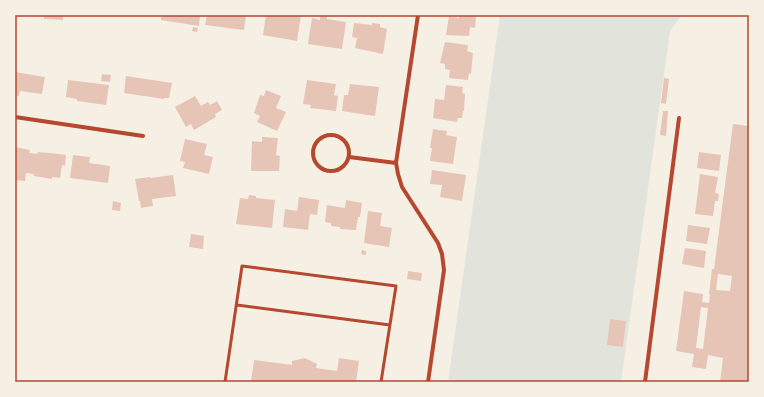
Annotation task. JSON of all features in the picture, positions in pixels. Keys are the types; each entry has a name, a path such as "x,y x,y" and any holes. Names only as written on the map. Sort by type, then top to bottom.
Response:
{"street":[{"path":"418,15 396,163 402,187 438,243 442,254 444,270 428,382"},
{"path":"15,117 143,136"},
{"path":"645,382 679,118"},
{"path":"334,135 344,140 348,145 349,157 347,163 338,171 326,171 320,168 316,163 313,151 318,140 323,137 334,135"},
{"path":"349,157 396,163"}],"lane":[{"path":"225,382 242,266 396,286 381,382"},
{"path":"236,305 390,326"}],"shaded area":[{"path":"500,15 682,15 670,31 621,382 448,382"}],"building":[{"path":"44,15 63,15 63,20 44,19"},
{"path":"161,15 200,15 199,26 161,20"},
{"path":"207,15 246,15 244,30 205,25"},
{"path":"266,15 301,15 297,41 263,35"},
{"path":"320,15 327,16 327,19 346,22 342,49 308,44 312,18 320,20"},
{"path":"460,15 476,15 475,28 470,27 469,36 446,35 449,16 459,18"},
{"path":"354,23 372,25 372,23 380,24 380,27 387,29 383,54 355,48 357,38 352,37"},
{"path":"193,27 198,28 197,32 192,31"},
{"path":"445,42 468,45 467,51 473,53 471,74 469,73 468,80 449,78 450,70 445,69 445,64 440,63"},
{"path":"15,72 45,77 42,94 20,91 19,96 15,95"},
{"path":"102,74 111,75 110,82 101,81"},
{"path":"126,76 172,83 169,98 164,99 124,93"},
{"path":"664,78 669,79 666,104 661,103"},
{"path":"68,80 109,85 106,105 77,101 77,99 66,97"},
{"path":"307,80 336,84 334,95 338,96 336,111 310,108 311,105 303,104"},
{"path":"350,84 379,87 375,116 342,111 344,95 348,95"},
{"path":"446,85 463,87 462,93 465,94 464,111 462,118 458,118 457,122 433,118 435,99 444,100"},
{"path":"266,90 281,96 276,108 286,112 277,131 257,122 260,116 254,113 260,95 264,96"},
{"path":"195,96 201,106 208,102 210,105 217,101 222,110 215,114 216,117 194,130 191,124 186,127 175,107"},
{"path":"663,111 668,111 666,136 660,135"},
{"path":"733,124 749,126 749,382 720,382 723,358 708,355 706,369 692,367 694,354 676,351 684,291 703,294 702,302 709,303 712,269 714,269","holes":["718,274 732,276 730,291 716,290","701,307 708,308 703,349 696,348"]},
{"path":"433,129 447,131 446,135 457,137 453,164 430,161 432,148 430,148"},
{"path":"262,137 278,138 276,155 280,156 279,171 251,171 252,141 262,142"},
{"path":"185,139 207,144 204,155 213,157 209,174 183,168 185,162 180,161"},
{"path":"15,147 30,150 29,153 37,154 38,152 66,155 65,166 62,165 60,178 52,177 52,179 26,173 25,181 15,180"},
{"path":"699,152 721,155 719,171 697,168"},
{"path":"73,155 90,157 89,163 110,166 108,183 70,178"},
{"path":"432,170 466,175 462,201 440,197 442,185 430,184"},
{"path":"700,174 718,177 715,193 719,194 718,201 715,201 713,216 695,214"},
{"path":"173,175 176,196 152,199 153,206 141,208 135,179"},
{"path":"249,195 256,196 256,198 275,200 272,228 236,224 240,198 248,199"},
{"path":"299,197 319,200 317,215 310,214 308,230 283,227 285,209 297,211"},
{"path":"346,200 362,203 356,230 340,229 340,227 331,226 331,223 325,222 327,205 345,208"},
{"path":"113,201 121,203 120,211 112,210"},
{"path":"368,211 382,213 380,226 392,228 389,247 364,243"},
{"path":"688,225 710,228 707,244 686,241"},
{"path":"191,234 204,236 203,249 189,247"},
{"path":"685,248 706,251 704,268 682,264"},
{"path":"362,250 366,251 366,255 361,254"},
{"path":"408,271 422,273 421,281 407,279"},
{"path":"610,319 626,321 623,347 607,345"},
{"path":"305,358 317,364 316,368 337,371 339,358 359,361 356,382 251,382 254,360 292,365 292,361"}]}
